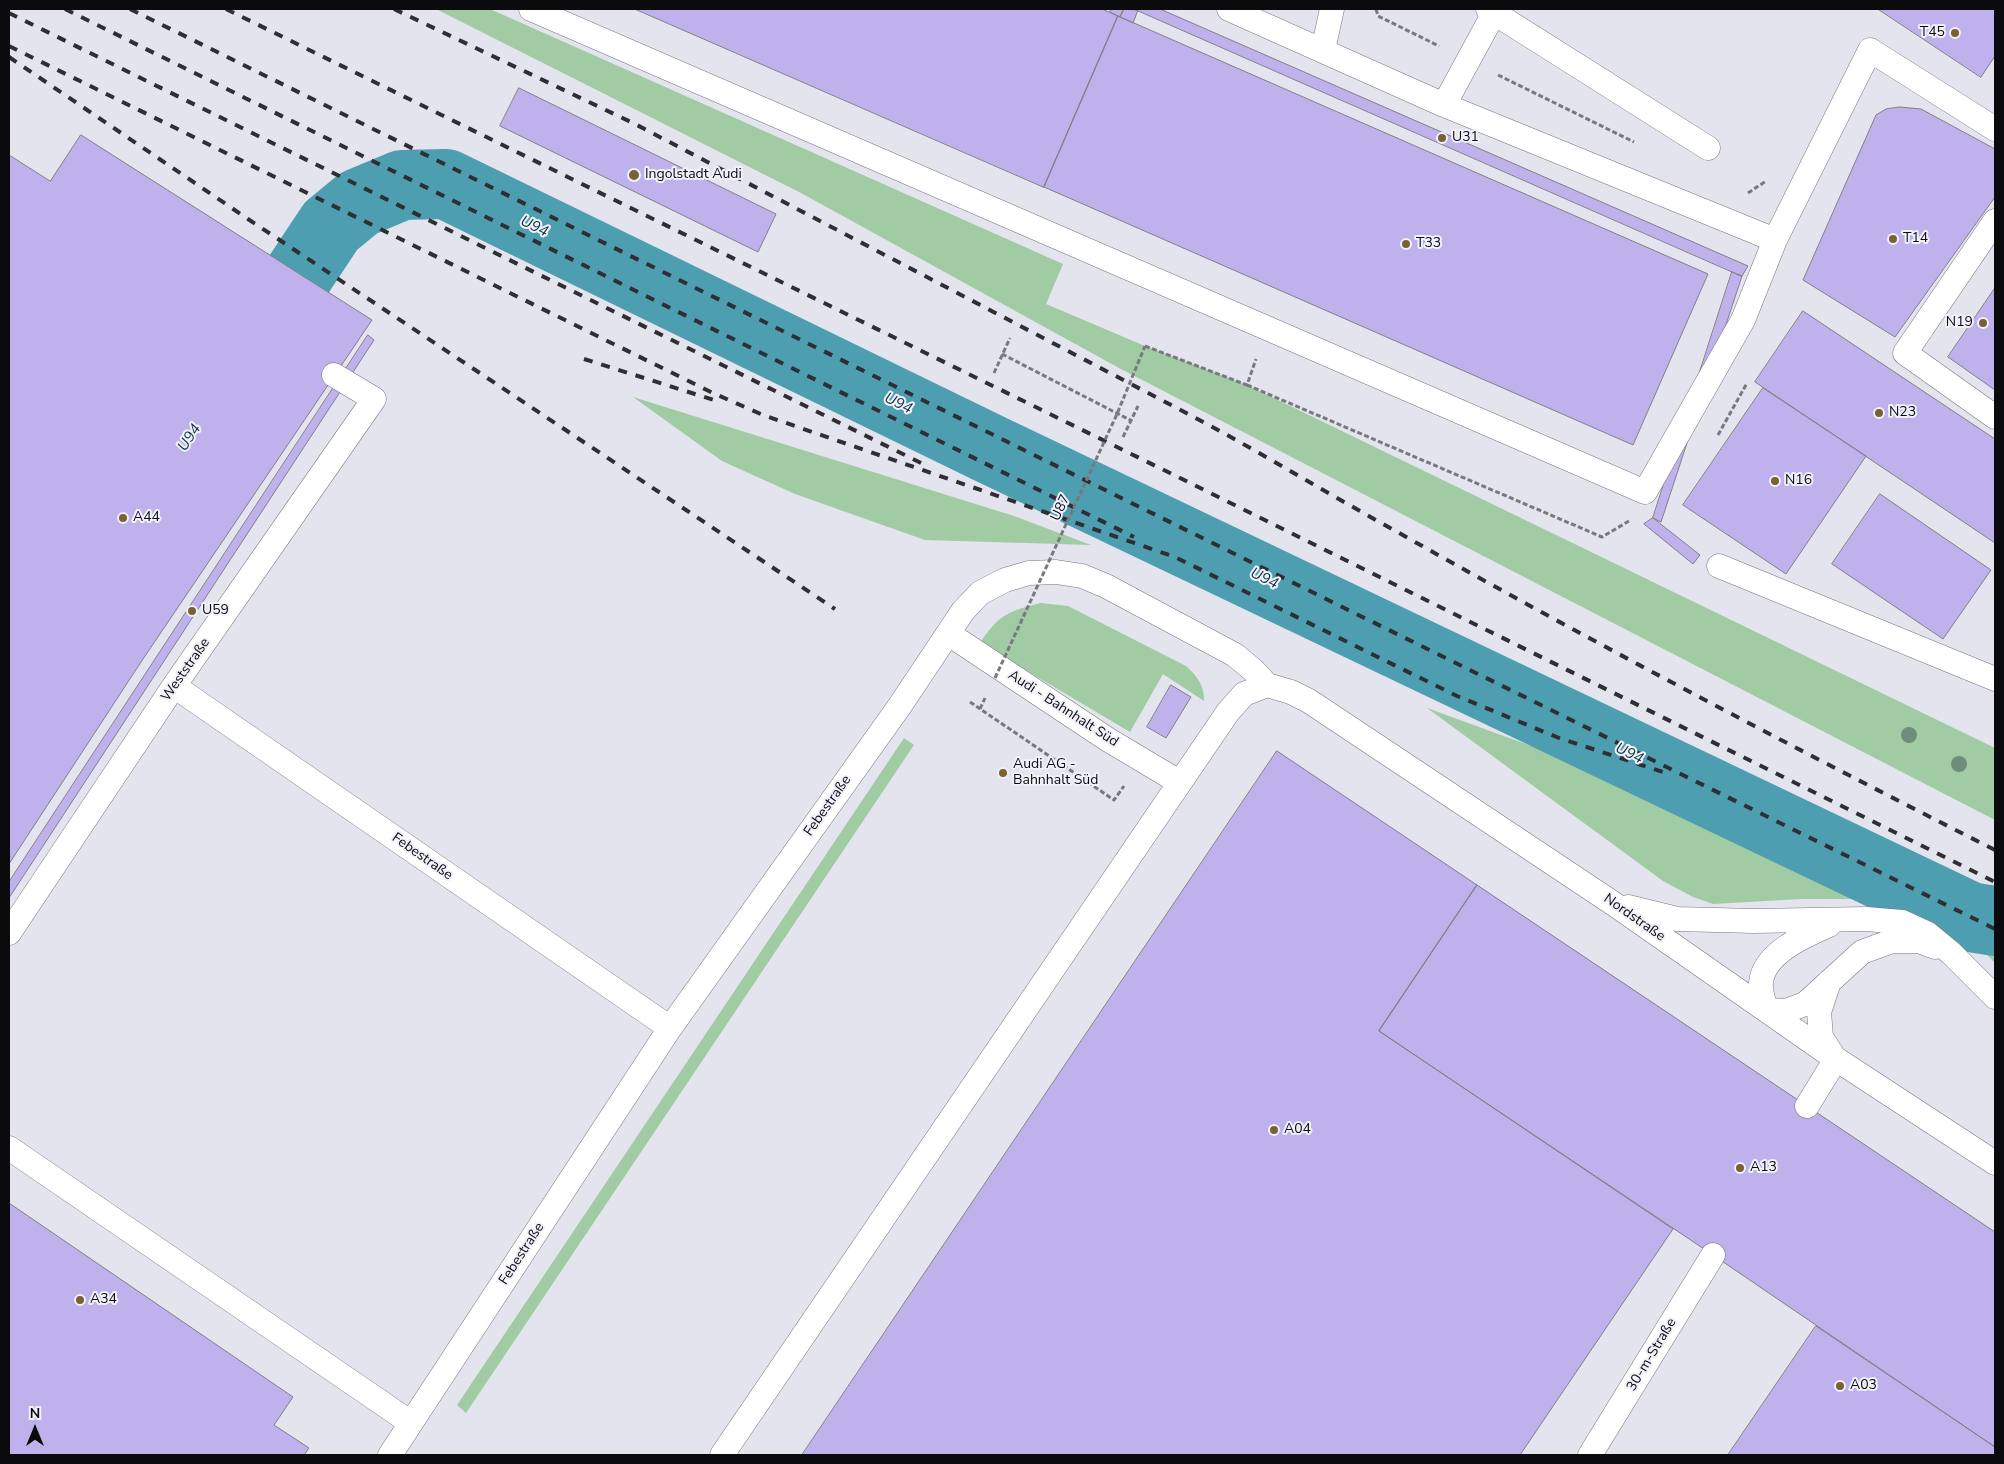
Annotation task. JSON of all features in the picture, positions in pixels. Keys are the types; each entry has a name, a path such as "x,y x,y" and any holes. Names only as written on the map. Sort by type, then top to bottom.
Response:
{"lane":[{"path":"531,9 1645,492 1743,320 1774,240 1870,50 1995,129"},
{"path":"1229,9 1444,105 1774,240"},
{"path":"1323,50 1332,9"},
{"path":"1444,105 1491,11 1708,148"},
{"path":"1995,221 1905,353 1995,417"},
{"name":"Weststraße","path":"9,932 174,686 374,399 334,375"},
{"path":"1719,566 1995,679"},
{"name":"Febestraße","path":"390,1455 670,1028 899,707 963,611 980,593 1005,580 1029,573 1056,572 1082,576 1106,586 1236,656 1267,685"},
{"name":"Audi - Bahnhalt Süd","path":"949,634 1099,734 1180,782"},
{"path":"722,1455 1228,712 1244,694 1267,685"},
{"name":"Nordstraße","path":"1267,685 1291,692 1309,701 1614,904 1836,1059 1995,1163"},
{"name":"Febestraße","path":"174,686 670,1028"},
{"path":"1614,904 1677,920 1866,919 1902,922 1928,934 1951,953 1995,997"},
{"path":"1840,920 1802,936 1768,962 1761,983 1766,1010 1786,1011 1805,1004 1862,952 1892,942 1919,941 1951,953"},
{"path":"1807,1106 1836,1059 1821,1037 1819,1012 1830,982"},
{"path":"9,1148 411,1423"},
{"name":"30-m-Straße","path":"1590,1455 1713,1255"}],"path":[{"path":"994,373 1010,338"},
{"name":"U87","path":"995,678 1117,414 1145,346 1239,382"},
{"path":"1002,354 1130,420"},
{"path":"1124,438 1130,420 1138,406"},
{"path":"970,702 1114,800 1128,780"}],"green space":[{"path":"436,9 490,9 1063,264 1046,304 1145,346 1247,385 1995,748 1995,820 1119,368 801,193"},
{"path":"633,397 1014,516 1091,545 925,540 795,494 722,461"},
{"path":"1041,603 1068,606 1186,666 1200,682 1204,701 1163,674 1130,732 980,643 993,626 1006,615"},
{"path":"1427,708 1589,767 1702,799 1995,937 1995,963 1962,930 1927,910 1889,899 1801,899 1713,904 1693,897 1663,881"},
{"path":"904,738 914,745 466,1413 457,1405"}],"building":[{"path":"635,9 1102,9 1118,16 1044,187"},
{"path":"1112,9 1124,9 1120,17 1110,12"},
{"path":"1124,9 1138,10 1133,23 1120,17"},
{"name":"U31","path":"1134,9 1160,9 1748,266 1742,276"},
{"name":"T45","path":"1878,9 1995,9 1995,56 1981,77"},
{"name":"T33","path":"1118,16 1708,274 1633,445 1044,187"},
{"path":"519,88 776,214 758,252 500,126"},
{"name":"T14","path":"1900,107 1921,109 1995,149 1995,197 1895,337 1803,280 1876,115 1886,109"},
{"name":"A44","path":"81,135 372,320 141,662 9,864 9,155 50,181"},
{"path":"1732,272 1742,276 1661,522 1653,518"},
{"name":"N19","path":"1995,288 1995,390 1948,357"},
{"name":"N23","path":"1803,311 1995,439 1995,543 1755,382"},
{"name":"U59","path":"368,335 374,340 9,898 9,882"},
{"name":"N16","path":"1763,388 1866,456 1786,574 1683,505"},
{"path":"1880,494 1991,570 1943,639 1832,564"},
{"path":"1653,518 1700,555 1693,564 1644,524"},
{"path":"1171,685 1191,697 1166,738 1147,727"},
{"name":"A04","path":"1277,751 1477,885 1379,1031 1673,1229 1520,1455 802,1455"},
{"name":"A13","path":"1477,885 1995,1232 1995,1447 1379,1031"},
{"name":"A34","path":"9,1203 293,1397 274,1425 309,1448 304,1455 9,1455"},
{"name":"A03","path":"1816,1326 1995,1447 1995,1455 1728,1455"}],"waterway":[{"name":"U94","path":"246,354 331,226 359,203 402,185 446,184 988,448 1970,917 1995,921"}],"railway":[{"path":"65,9 1134,537"},
{"path":"130,9 1995,929"},
{"path":"226,9 1176,476 1995,882"},
{"path":"394,9 635,124 1192,416 1466,571 1616,653 1995,850"},
{"path":"9,13 921,463"},
{"path":"9,46 713,393 763,415 1175,557 1457,696 1559,738 1666,773"},
{"path":"9,57 248,219 835,609"},
{"path":"584,359 717,401"}],"place":[{"name":"T45","path":"1955,33"},
{"name":"U31","path":"1442,138"},
{"name":"Ingolstadt Audi","path":"634,175"},
{"name":"T14","path":"1893,239"},
{"name":"T33","path":"1406,244"},
{"name":"N19","path":"1983,323"},
{"name":"N23","path":"1879,413"},
{"name":"N16","path":"1775,481"},
{"name":"A44","path":"123,518"},
{"name":"U59","path":"192,611"},
{"name":"Audi AG - Bahnhalt Süd","path":"1003,773"},
{"name":"A04","path":"1274,1130"},
{"name":"A13","path":"1740,1168"},
{"name":"A34","path":"80,1300"},
{"name":"A03","path":"1840,1386"}]}
